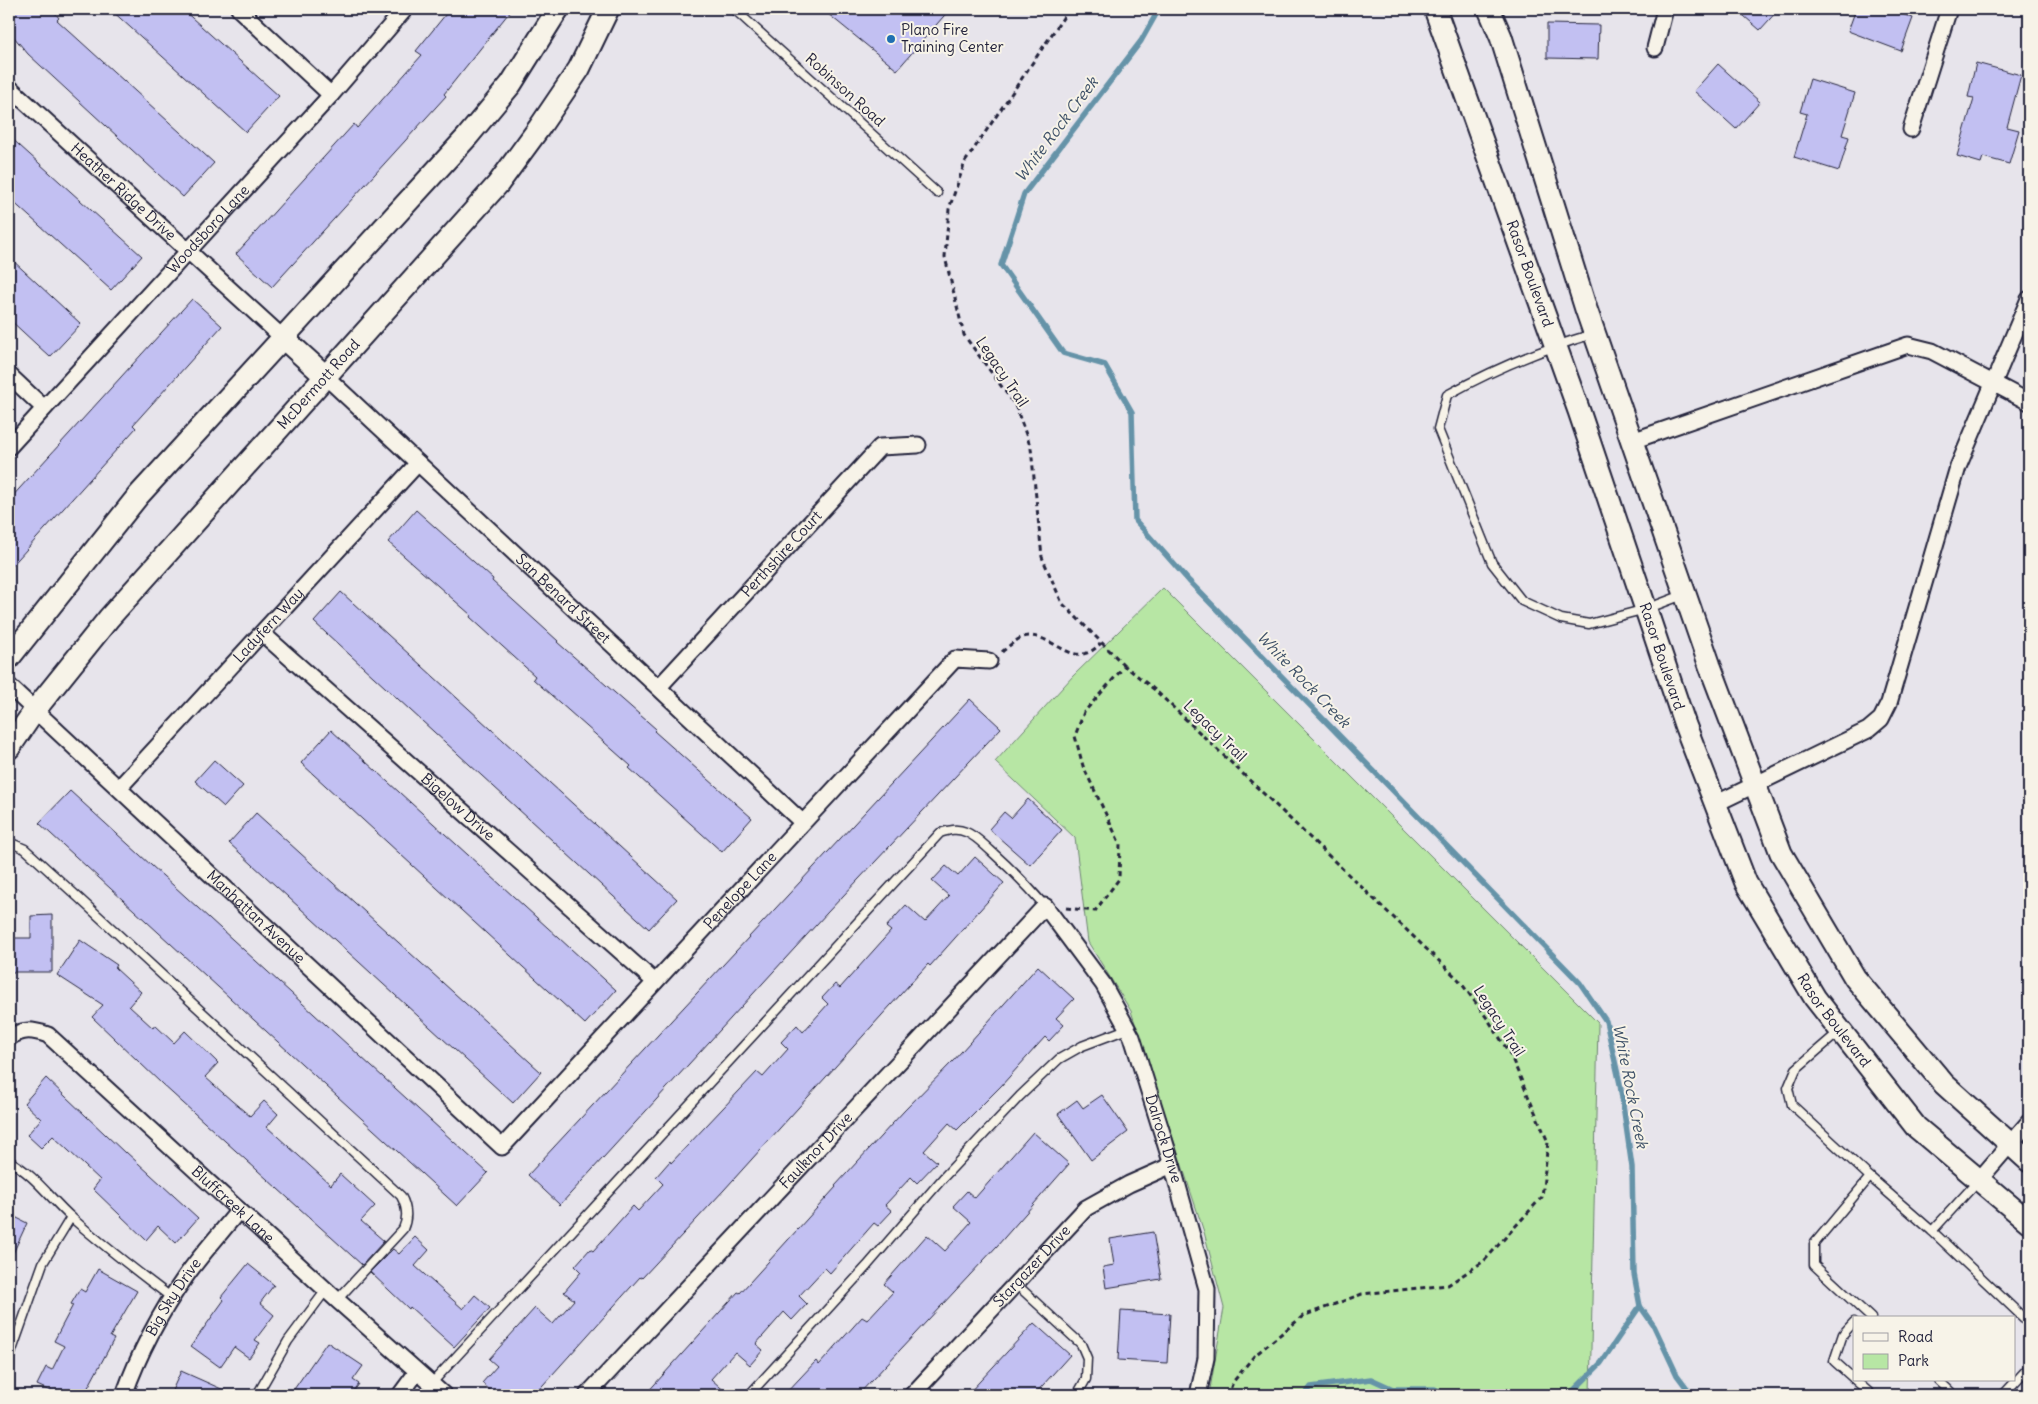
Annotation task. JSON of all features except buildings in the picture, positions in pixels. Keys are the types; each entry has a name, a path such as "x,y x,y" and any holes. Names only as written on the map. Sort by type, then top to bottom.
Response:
{"main road":[{"path":"9,658 138,496 467,137 511,84 558,9"},
{"name":"McDermott Road","path":"9,748 35,710 109,618 498,184 579,69 608,9"},
{"name":"Rasor Boulevard","path":"1435,9 1556,345 1685,725 1746,883 1815,998 1916,1127 2029,1222"},
{"path":"1489,9 1501,37 1595,334 1632,441 1685,594 1781,853 1855,978 1944,1084 2029,1161"},
{"path":"282,337 325,376"}],"street":[{"path":"238,9 331,95"},
{"name":"Woodsboro Lane","path":"9,447 331,95 405,9"},
{"path":"1655,48 1665,9"},
{"path":"1911,129 1949,9"},
{"name":"Heather Ridge Drive","path":"9,87 282,337"},
{"path":"1716,804 1868,730 1881,719 1890,703 1958,467 2029,299"},
{"path":"1632,441 1908,345 1932,351 2029,402"},
{"path":"9,375 44,408"},
{"name":"San Benard Street","path":"325,376 802,822"},
{"name":"Perthshire Court","path":"659,687 880,447 918,445"},
{"name":"Ladyfern Way","path":"119,788 418,462"},
{"name":"Bigelow Drive","path":"262,633 655,982"},
{"name":"Penelope Lane","path":"502,1146 955,659 989,660"},
{"name":"Manhattan Avenue","path":"9,686 502,1146"},
{"name":"Dalrock Drive","path":"1045,906 1103,984 1132,1038 1172,1165 1207,1289 1206,1358 1198,1395"},
{"name":"Faulknor Drive","path":"587,1395 1045,906"},
{"name":"Bluffcreek Lane","path":"13,1035 33,1030 48,1035 238,1210 444,1395"},
{"path":"1979,1180 2029,1122"},
{"name":"Stargazer Drive","path":"912,1395 1086,1208 1130,1184 1172,1165"},
{"name":"Big Sky Drive","path":"124,1395 152,1331 186,1275 238,1210"},
{"path":"400,1395 417,1372"}],"lane":[{"name":"Robinson Road","path":"734,9 937,192"},
{"path":"1595,334 1556,345 1486,374 1447,395 1438,430 1492,564 1522,601 1561,619 1589,624 1646,609 1685,594"},
{"path":"431,1384 940,834 950,829 958,829 978,839 1019,877 1045,906"},
{"path":"9,842 24,849 73,892 402,1196 407,1221 403,1229 332,1295 288,1341 257,1395"},
{"path":"749,1395 868,1266 944,1178 1020,1096 1059,1059 1082,1046 1127,1028"},
{"path":"1840,1031 1796,1069 1788,1088 1792,1105 1932,1231 2029,1323"},
{"path":"9,1161 19,1166 41,1185 71,1217 105,1247 172,1298"},
{"path":"1869,1316 1814,1265 1814,1244 1870,1177"},
{"path":"1932,1231 1979,1180"},
{"path":"9,1359 43,1263 71,1217"},
{"path":"1016,1284 1081,1344 1087,1358 1086,1379 1077,1395"},
{"path":"1860,1316 1864,1311"},
{"path":"1853,1323 1843,1334 1834,1361 1853,1378"},
{"path":"2016,1381 2029,1367"},
{"path":"1857,1382 1872,1395"},
{"path":"1940,1382 1954,1395"},
{"path":"2003,1395 2015,1382"}],"path":[{"name":"Legacy Trail","path":"1069,9 965,162 949,209 945,258 964,335 1015,405 1031,448 1042,557 1062,603 1101,643 1125,666 1156,690 1459,980 1510,1054 1548,1142 1542,1197 1484,1261 1448,1285 1362,1294 1303,1316 1254,1356 1233,1382 1228,1395"},
{"path":"989,660 1019,639 1027,636 1041,638 1074,654 1086,654 1101,643"},
{"path":"1045,906 1095,911 1119,879 1120,844 1083,766 1074,736 1084,712 1125,666"}],"green space":[{"path":"1163,588 1598,1023 1590,1395 1209,1395 1224,1308 1204,1232 1131,1011 1088,942 1075,838 995,762 1073,676"}],"waterway":[{"name":"White Rock Creek","path":"1159,9 1141,41 1024,194 1001,265 1063,353 1105,365 1132,412 1135,520 1189,581 1580,983 1606,1021 1620,1084 1632,1167 1634,1274 1640,1306 1654,1326 1677,1375 1692,1395"},
{"path":"1555,1395 1571,1393 1601,1363 1640,1306"},
{"path":"1305,1395 1311,1387 1371,1379 1393,1389 1435,1389 1444,1395"}],"place":[{"name":"Plano Fire Training Center","path":"891,39"}]}
